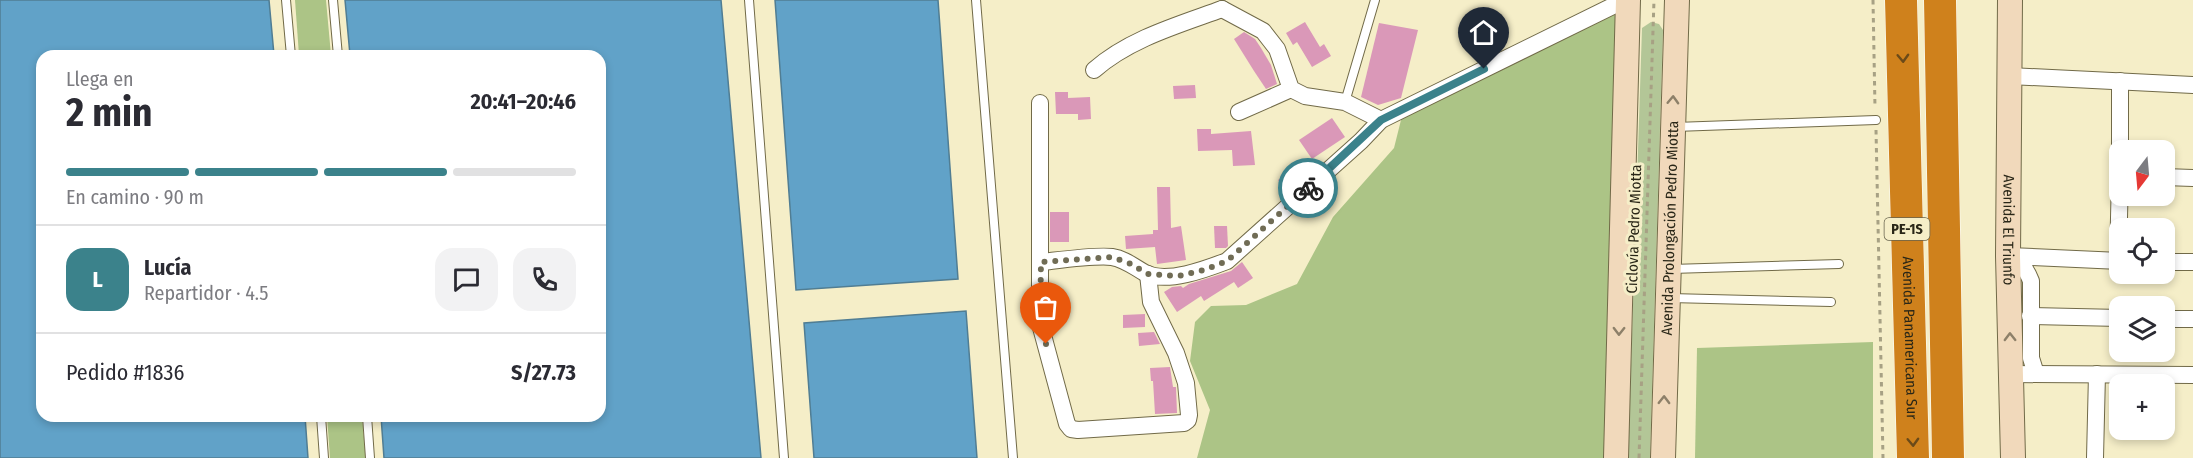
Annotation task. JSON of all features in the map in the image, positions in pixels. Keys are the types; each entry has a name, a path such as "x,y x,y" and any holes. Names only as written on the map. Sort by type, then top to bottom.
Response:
{"highway":[{"name":"Avenida Panamericana Sur","path":"1901,0 1913,458"},
{"name":"PE-1S","path":"1940,0 1948,458"},
{"path":"1941,128 1956,187 1970,458"}],"main road":[{"path":"1616,458 1626,0"},
{"name":"Avenida Prolongación Pedro Miotta","path":"1663,458 1671,127 1677,0"},
{"name":"Avenida El Triunfo","path":"2010,0 2008,256 2013,458"}],"street":[{"path":"1041,262 1111,257 1129,263 1148,274 1179,276 1227,261 1361,141 1381,120 1626,0"},
{"path":"1094,70 1110,56 1223,4 1263,31 1277,50 1291,89 1305,96 1345,102 1381,120"},
{"path":"2010,76 2193,85"},
{"path":"2120,81 2120,140"},
{"path":"1239,112 1291,89"},
{"path":"1040,104 1040,324 1067,424 1071,429 1184,423 1188,420 1186,383 1176,352 1151,302 1148,274"},
{"path":"2175,177 2193,178"},
{"path":"2008,256 2109,261"},
{"path":"2008,256 2019,261 2027,270 2031,281 2031,358 2036,374"},
{"path":"2175,262 2193,262"},
{"path":"2030,316 2109,318"},
{"path":"2175,319 2193,319"},
{"path":"2011,374 2193,375"},
{"path":"2095,458 2097,374"}],"lane":[{"path":"286,0 290,50"},
{"path":"333,0 337,50"},
{"path":"749,0 784,458"},
{"path":"976,0 1013,458"},
{"path":"1345,102 1375,0"},
{"path":"1671,127 1876,120"},
{"path":"1667,269 1839,264"},
{"path":"1666,298 1831,302"},
{"path":"321,422 324,458"},
{"path":"367,422 370,458"}],"path":[{"name":"Ciclovía Pedro Miotta","path":"1639,458 1654,0"},
{"path":"1873,0 1883,458"}],"green space":[{"path":"295,0 326,0 331,50 299,50"},
{"path":"1619,11 1604,458 1197,458 1210,410 1190,361 1195,322 1211,306 1246,305 1297,284 1333,217 1394,148 1403,112"},
{"path":"1651,22 1659,24 1663,30 1650,458 1628,458 1642,28"},
{"path":"1873,342 1873,458 1695,458 1697,348"},
{"path":"327,422 363,422 366,458 330,458"}],"water":[{"path":"0,0 269,0 274,50 36,50 36,422 305,422 308,458 0,458"},
{"path":"345,0 721,0 761,458 384,458 381,422 606,422 606,50 350,50"},
{"path":"775,0 938,0 958,279 796,290"},
{"path":"966,311 977,458 814,458 804,323"}],"building":[{"path":"1305,22 1320,47 1324,44 1331,56 1312,67 1297,42 1293,45 1286,33"},
{"path":"1379,23 1418,30 1401,98 1378,105 1361,97"},
{"path":"1244,32 1255,39 1261,48 1271,65 1277,84 1266,89 1254,71 1234,39"},
{"path":"1195,85 1196,98 1174,99 1173,86"},
{"path":"1055,92 1068,92 1068,98 1090,97 1091,119 1078,120 1078,114 1056,114"},
{"path":"1332,118 1345,137 1312,159 1299,140"},
{"path":"1197,129 1211,129 1211,134 1251,131 1255,165 1233,166 1232,150 1198,151"},
{"path":"1295,168 1303,179 1286,191 1278,180"},
{"path":"1157,187 1170,187 1171,228 1181,226 1186,260 1157,264 1155,247 1126,249 1125,236 1153,234 1153,230 1158,230"},
{"path":"1050,212 1069,212 1069,242 1050,242"},
{"path":"1214,226 1227,226 1228,246 1226,248 1215,248"},
{"path":"1242,262 1253,278 1238,288 1234,282 1204,301 1201,296 1177,312 1164,292 1172,287 1181,286 1183,288 1231,271"},
{"path":"1145,314 1145,327 1123,328 1123,315"},
{"path":"1154,332 1160,344 1139,346 1138,333"},
{"path":"1170,367 1173,387 1176,387 1177,413 1155,414 1150,368"}],"way so far":[{"path":"1046,344 1040,324 1041,262 1111,257 1129,263 1148,274 1179,276 1204,270 1227,261 1308,188"}],"route":[{"path":"1308,188 1381,120 1484,69"}]}
